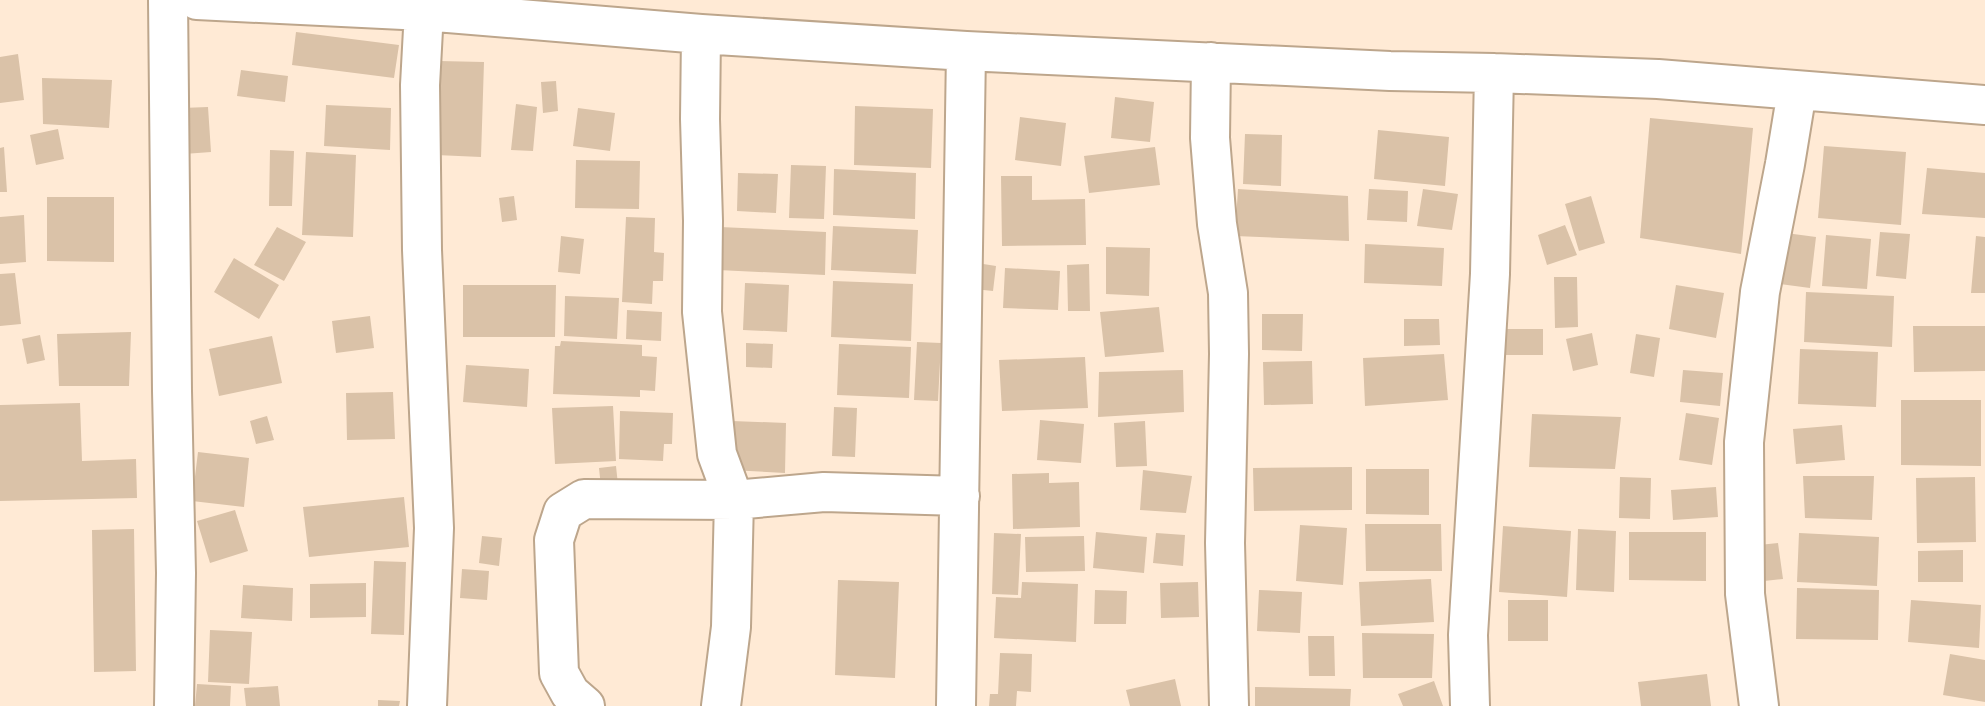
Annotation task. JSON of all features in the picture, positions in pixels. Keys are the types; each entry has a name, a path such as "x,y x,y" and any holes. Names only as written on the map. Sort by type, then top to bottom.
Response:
{"street":[{"path":"168,0 176,573 174,706"},
{"path":"197,0 424,12 966,51 1390,71 1658,79 1985,105"},
{"path":"424,12 421,85 422,250 434,528 427,706"},
{"path":"701,34 700,119 704,221 702,312 717,454 734,500 731,627 721,706"},
{"path":"956,706 966,51"},
{"path":"1210,62 1210,138 1217,224 1228,293 1225,543 1228,706"},
{"path":"1470,706 1468,635 1490,274 1494,73"},
{"path":"1759,706 1745,594 1744,442 1760,292 1797,91"},
{"path":"585,706 570,693 559,673 554,540 563,512 584,499 734,500 824,492 960,496"}],"building":[{"path":"296,32 399,45 394,78 292,65"},
{"path":"18,54 24,100 0,103 0,57"},
{"path":"439,61 484,62 481,157 436,155"},
{"path":"241,70 288,76 285,102 237,96"},
{"path":"42,78 112,80 109,128 43,124"},
{"path":"556,81 558,111 543,113 541,82"},
{"path":"1115,97 1154,102 1150,142 1111,138"},
{"path":"516,104 537,107 533,151 511,150"},
{"path":"326,105 391,108 390,150 324,146"},
{"path":"855,106 933,109 931,168 854,165"},
{"path":"208,107 211,152 184,154 182,108"},
{"path":"578,108 615,113 610,151 573,146"},
{"path":"1020,117 1066,123 1061,166 1015,160"},
{"path":"1650,118 1753,128 1741,254 1640,238"},
{"path":"58,129 64,159 36,165 30,135"},
{"path":"1378,130 1449,137 1445,186 1374,179"},
{"path":"1245,134 1282,135 1281,186 1243,184"},
{"path":"1824,146 1906,152 1901,225 1818,218"},
{"path":"4,147 7,192 0,192 0,148"},
{"path":"1155,147 1160,185 1089,193 1084,156"},
{"path":"270,150 294,151 292,206 269,206"},
{"path":"306,152 356,155 353,237 302,235"},
{"path":"576,160 640,161 639,209 575,208"},
{"path":"791,165 826,166 824,219 789,218"},
{"path":"1927,168 1985,173 1985,218 1922,214"},
{"path":"834,169 916,173 915,219 833,215"},
{"path":"738,173 778,174 776,213 737,211"},
{"path":"1001,176 1032,176 1032,200 1085,199 1086,245 1002,246"},
{"path":"1238,189 1348,196 1349,241 1235,236"},
{"path":"1369,189 1408,191 1407,222 1367,220"},
{"path":"1423,189 1458,194 1452,230 1417,226"},
{"path":"514,196 517,220 502,222 499,198"},
{"path":"1591,196 1605,243 1579,251 1565,204"},
{"path":"47,197 114,197 114,262 47,261"},
{"path":"24,215 26,262 0,264 0,217"},
{"path":"626,217 655,218 654,252 664,253 663,281 653,281 652,304 622,302"},
{"path":"1565,225 1577,255 1547,265 1538,235"},
{"path":"833,226 918,230 916,274 831,270"},
{"path":"277,227 306,242 284,281 254,265"},
{"path":"720,227 826,232 825,275 718,270"},
{"path":"1880,232 1910,234 1906,279 1876,276"},
{"path":"1786,233 1816,237 1810,288 1780,284"},
{"path":"1826,235 1871,239 1867,289 1822,286"},
{"path":"561,236 584,239 580,274 558,272"},
{"path":"1976,236 1985,237 1985,293 1971,293"},
{"path":"1365,244 1444,248 1442,286 1364,283"},
{"path":"1106,247 1150,248 1149,296 1106,294"},
{"path":"234,258 279,285 259,319 214,292"},
{"path":"977,263 996,266 993,291 974,289"},
{"path":"1089,264 1090,311 1068,311 1067,265"},
{"path":"1005,268 1060,271 1058,310 1003,308"},
{"path":"15,273 21,324 0,326 0,274"},
{"path":"1554,277 1577,277 1578,327 1555,328"},
{"path":"833,281 913,284 911,341 831,337"},
{"path":"745,283 789,285 787,332 743,330"},
{"path":"463,285 556,285 555,337 463,337"},
{"path":"1676,285 1724,293 1716,338 1669,329"},
{"path":"1806,292 1894,296 1892,347 1804,342"},
{"path":"565,296 619,298 617,339 564,336"},
{"path":"1159,307 1164,352 1105,357 1100,312"},
{"path":"627,310 662,312 661,341 626,339"},
{"path":"1262,314 1303,314 1302,351 1262,350"},
{"path":"370,316 374,348 336,353 332,321"},
{"path":"1404,319 1439,319 1440,345 1404,346"},
{"path":"1913,326 1985,326 1985,371 1914,372"},
{"path":"1505,329 1543,329 1543,355 1506,355"},
{"path":"131,332 129,386 59,386 57,334"},
{"path":"1592,333 1598,365 1573,371 1566,339"},
{"path":"1636,334 1660,338 1654,377 1630,373"},
{"path":"40,335 45,360 27,364 22,339"},
{"path":"272,336 282,383 219,396 209,349"},
{"path":"561,341 642,345 642,356 657,357 655,391 640,390 640,397 553,394 555,346 560,346"},
{"path":"917,342 941,343 938,401 914,400"},
{"path":"746,343 773,344 772,368 746,367"},
{"path":"839,344 911,347 909,398 837,395"},
{"path":"1800,349 1878,352 1876,407 1798,404"},
{"path":"1444,354 1448,400 1365,406 1363,358"},
{"path":"1085,357 1088,408 1002,411 999,360"},
{"path":"1312,361 1313,404 1264,405 1263,362"},
{"path":"466,365 529,369 527,407 463,402"},
{"path":"1183,370 1184,412 1098,417 1099,372"},
{"path":"1683,370 1723,373 1720,406 1680,402"},
{"path":"393,392 395,439 347,440 346,393"},
{"path":"1901,400 1981,400 1981,466 1901,465"},
{"path":"80,403 82,461 136,459 137,498 0,501 0,405"},
{"path":"613,406 616,461 555,464 552,408"},
{"path":"834,407 857,408 855,457 832,456"},
{"path":"620,411 673,413 672,444 664,444 663,461 619,459"},
{"path":"1686,413 1719,418 1712,465 1679,460"},
{"path":"1532,414 1621,417 1615,469 1529,467"},
{"path":"267,416 274,440 256,444 250,421"},
{"path":"1040,420 1084,424 1081,463 1037,460"},
{"path":"732,421 786,423 785,473 730,470"},
{"path":"1145,421 1147,466 1116,467 1114,423"},
{"path":"1842,425 1845,460 1796,464 1793,429"},
{"path":"198,452 249,458 244,507 192,501"},
{"path":"616,466 618,485 601,487 599,468"},
{"path":"1352,467 1352,510 1254,511 1253,468"},
{"path":"1366,469 1429,469 1429,515 1366,514"},
{"path":"1143,470 1192,476 1186,513 1140,510"},
{"path":"1049,473 1049,483 1079,482 1080,527 1013,529 1012,474"},
{"path":"1803,476 1874,476 1872,520 1805,518"},
{"path":"1620,477 1651,478 1650,519 1619,518"},
{"path":"1975,477 1976,542 1917,543 1916,478"},
{"path":"1716,487 1718,517 1673,520 1671,490"},
{"path":"404,497 409,547 309,557 303,507"},
{"path":"235,510 248,551 210,563 197,521"},
{"path":"1365,524 1441,524 1442,571 1366,571"},
{"path":"1300,525 1347,528 1343,585 1296,581"},
{"path":"1503,526 1571,531 1567,597 1499,592"},
{"path":"134,529 136,671 94,672 92,530"},
{"path":"1578,529 1616,531 1614,592 1576,590"},
{"path":"1096,532 1147,537 1144,573 1093,568"},
{"path":"1629,532 1706,532 1706,581 1629,580"},
{"path":"994,533 1021,534 1018,595 992,594"},
{"path":"1156,533 1185,535 1183,566 1153,563"},
{"path":"1799,533 1879,537 1877,586 1797,582"},
{"path":"482,536 502,538 499,566 479,563"},
{"path":"1084,536 1085,571 1026,572 1025,537"},
{"path":"1778,543 1783,579 1764,581 1759,545"},
{"path":"1963,550 1963,582 1918,582 1918,551"},
{"path":"374,561 406,562 404,635 371,634"},
{"path":"462,569 489,571 487,600 460,598"},
{"path":"1431,579 1434,622 1361,626 1359,582"},
{"path":"838,580 899,582 895,678 835,675"},
{"path":"1022,582 1078,584 1076,642 994,638 996,597 1021,598"},
{"path":"1198,582 1199,617 1161,618 1160,583"},
{"path":"366,583 366,617 310,618 310,584"},
{"path":"243,585 293,588 292,621 241,618"},
{"path":"1797,588 1879,590 1878,640 1796,639"},
{"path":"1095,590 1127,591 1126,624 1094,624"},
{"path":"1259,590 1302,592 1300,633 1257,631"},
{"path":"1508,600 1548,600 1548,641 1508,641"},
{"path":"1911,600 1981,605 1979,648 1908,642"},
{"path":"210,630 252,632 249,684 208,682"},
{"path":"1362,633 1434,634 1432,678 1363,678"},
{"path":"1308,636 1334,636 1335,676 1309,676"},
{"path":"1000,653 1032,654 1031,692 1017,691 1016,706 989,706 990,694 998,694"},
{"path":"1950,654 1985,660 1985,702 1943,695"},
{"path":"1707,674 1711,706 1641,706 1638,682"},
{"path":"1175,679 1181,706 1130,706 1126,690"},
{"path":"1434,681 1443,706 1403,706 1398,694"},
{"path":"197,684 231,686 230,706 195,706"},
{"path":"278,686 280,706 246,706 244,688"},
{"path":"1255,687 1351,689 1350,706 1255,706"},
{"path":"378,700 400,701 399,706 378,706"}]}
